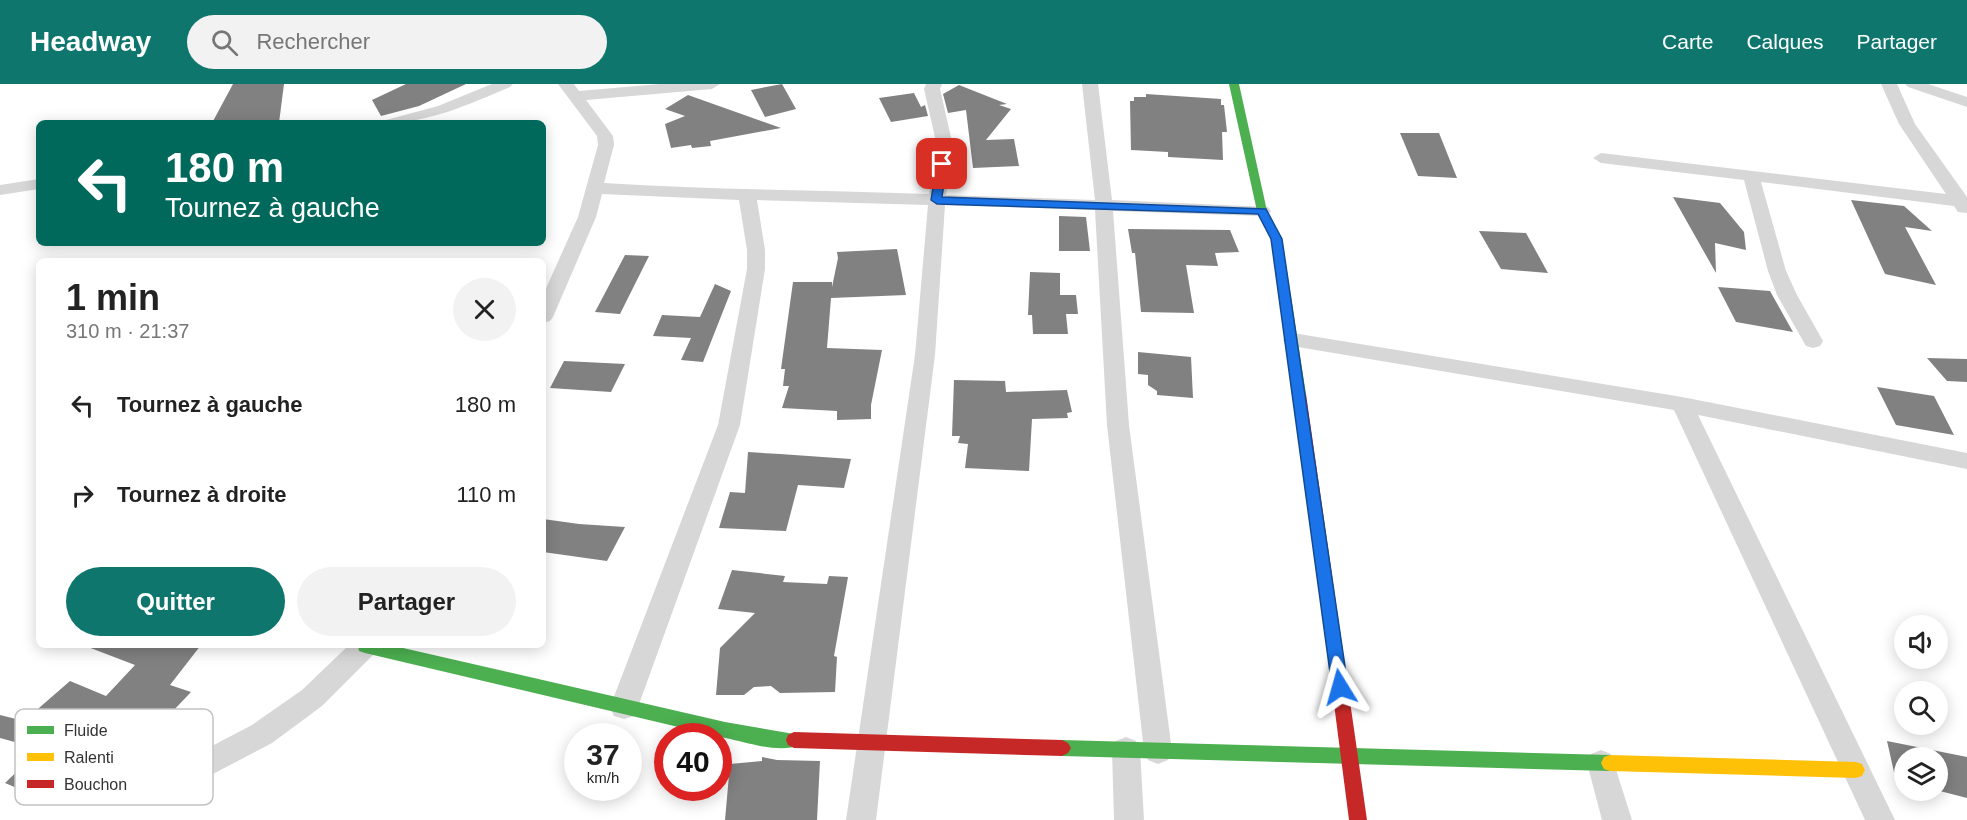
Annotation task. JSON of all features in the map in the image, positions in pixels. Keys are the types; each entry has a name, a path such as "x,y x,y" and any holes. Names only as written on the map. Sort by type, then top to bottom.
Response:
{"street":[{"path":"404,120 444,110 505,84"},
{"path":"571,90 712,84"},
{"path":"861,820 925,355 937,200 945,146 932,89 934,84"},
{"path":"1090,84 1104,206 1118,425 1158,751"},
{"path":"1234,84 1262,211 1277,239 1293,340 1358,820"},
{"path":"1889,84 1906,124 1964,205"},
{"path":"1913,84 1967,102"},
{"path":"546,308 587,217 606,145 605,136 571,90"},
{"path":"1601,158 1964,205"},
{"path":"1751,176 1777,271 1787,295 1814,340"},
{"path":"0,190 36,184"},
{"path":"596,188 709,195 1262,211"},
{"path":"624,707 729,425 756,269 756,250 747,195"},
{"path":"1293,340 1682,404 1967,461"},
{"path":"1682,404 1880,820"},
{"path":"213,760 262,734 312,698 363,648"},
{"path":"378,648 624,707 777,740 1856,770"},
{"path":"1126,750 1129,820"},
{"path":"1601,763 1617,820"}],"building":[{"path":"233,84 284,84 279,120 214,120"},
{"path":"406,84 466,84 419,106 381,116 372,100"},
{"path":"782,84 796,109 765,117 751,90"},
{"path":"959,85 1007,104 999,105 1011,109 986,140 1014,139 1019,166 973,168 966,110 948,113 943,94"},
{"path":"914,93 921,107 925,105 928,116 891,122 879,98"},
{"path":"1146,94 1221,99 1221,105 1224,105 1227,132 1222,132 1223,160 1168,157 1168,152 1131,150 1130,101 1134,101 1134,97 1146,97"},
{"path":"688,95 781,128 710,141 711,146 692,148 691,145 671,148 665,124 685,116 665,109"},
{"path":"1400,133 1439,133 1457,178 1418,176"},
{"path":"1673,197 1720,203 1744,232 1746,250 1715,243 1716,273"},
{"path":"1851,200 1904,206 1932,231 1905,227 1936,285 1885,274"},
{"path":"1059,216 1086,217 1090,251 1059,251"},
{"path":"1128,229 1230,230 1239,252 1215,253 1218,266 1186,265 1194,313 1141,312 1135,253 1132,253"},
{"path":"1479,231 1526,233 1548,273 1501,269"},
{"path":"897,249 906,295 831,298 827,348 882,350 871,405 871,419 837,420 837,411 782,408 789,386 783,386 785,369 781,369 793,282 832,282 832,287 838,258 837,252"},
{"path":"625,255 649,256 620,314 595,312"},
{"path":"1030,272 1060,273 1060,295 1076,295 1078,314 1066,314 1068,334 1033,334 1032,315 1028,315"},
{"path":"715,284 731,291 703,362 681,360 691,338 653,336 662,315 700,317"},
{"path":"1718,287 1770,291 1793,332 1736,322"},
{"path":"1138,352 1191,357 1193,398 1157,395 1157,391 1148,385 1148,375 1138,374"},
{"path":"1927,358 1967,359 1967,382 1947,381"},
{"path":"564,361 625,364 611,392 550,388"},
{"path":"954,380 1005,381 1006,392 1067,390 1072,412 1067,413 1068,418 1032,419 1029,471 965,468 968,444 958,443 960,436 952,436"},
{"path":"1877,387 1934,396 1954,435 1896,425"},
{"path":"748,452 851,459 844,488 798,485 786,531 719,528 730,492 745,493"},
{"path":"546,519 625,527 607,561 546,552"},
{"path":"732,570 785,576 783,582 827,584 829,576 848,577 834,656 837,657 835,692 780,693 771,686 754,687 744,695 716,695 720,648 755,613 718,609"},
{"path":"91,648 199,648 170,685 191,692 175,709 38,709 70,681 106,696 135,665"},
{"path":"0,715 15,719 15,742 0,738"},
{"path":"1887,741 1917,747 1894,747 1894,772"},
{"path":"1948,753 1967,757 1967,798 1948,793"},
{"path":"762,757 777,760 820,761 817,820 725,820 727,801 732,801 732,764 762,761"},
{"path":"15,773 15,787 5,783"}],"traffic: fast":[{"path":"1234,84 1262,211 1277,239 1300,394"},
{"path":"374,648 725,730 777,740 794,740"},
{"path":"1062,748 1610,763"}],"traffic: slow":[{"path":"1610,763 1856,770"}],"traffic: jam":[{"path":"1300,394 1358,820"},
{"path":"794,740 1062,748"}],"route":[{"path":"942,164 937,200 1262,211 1277,239 1340,687"}]}
